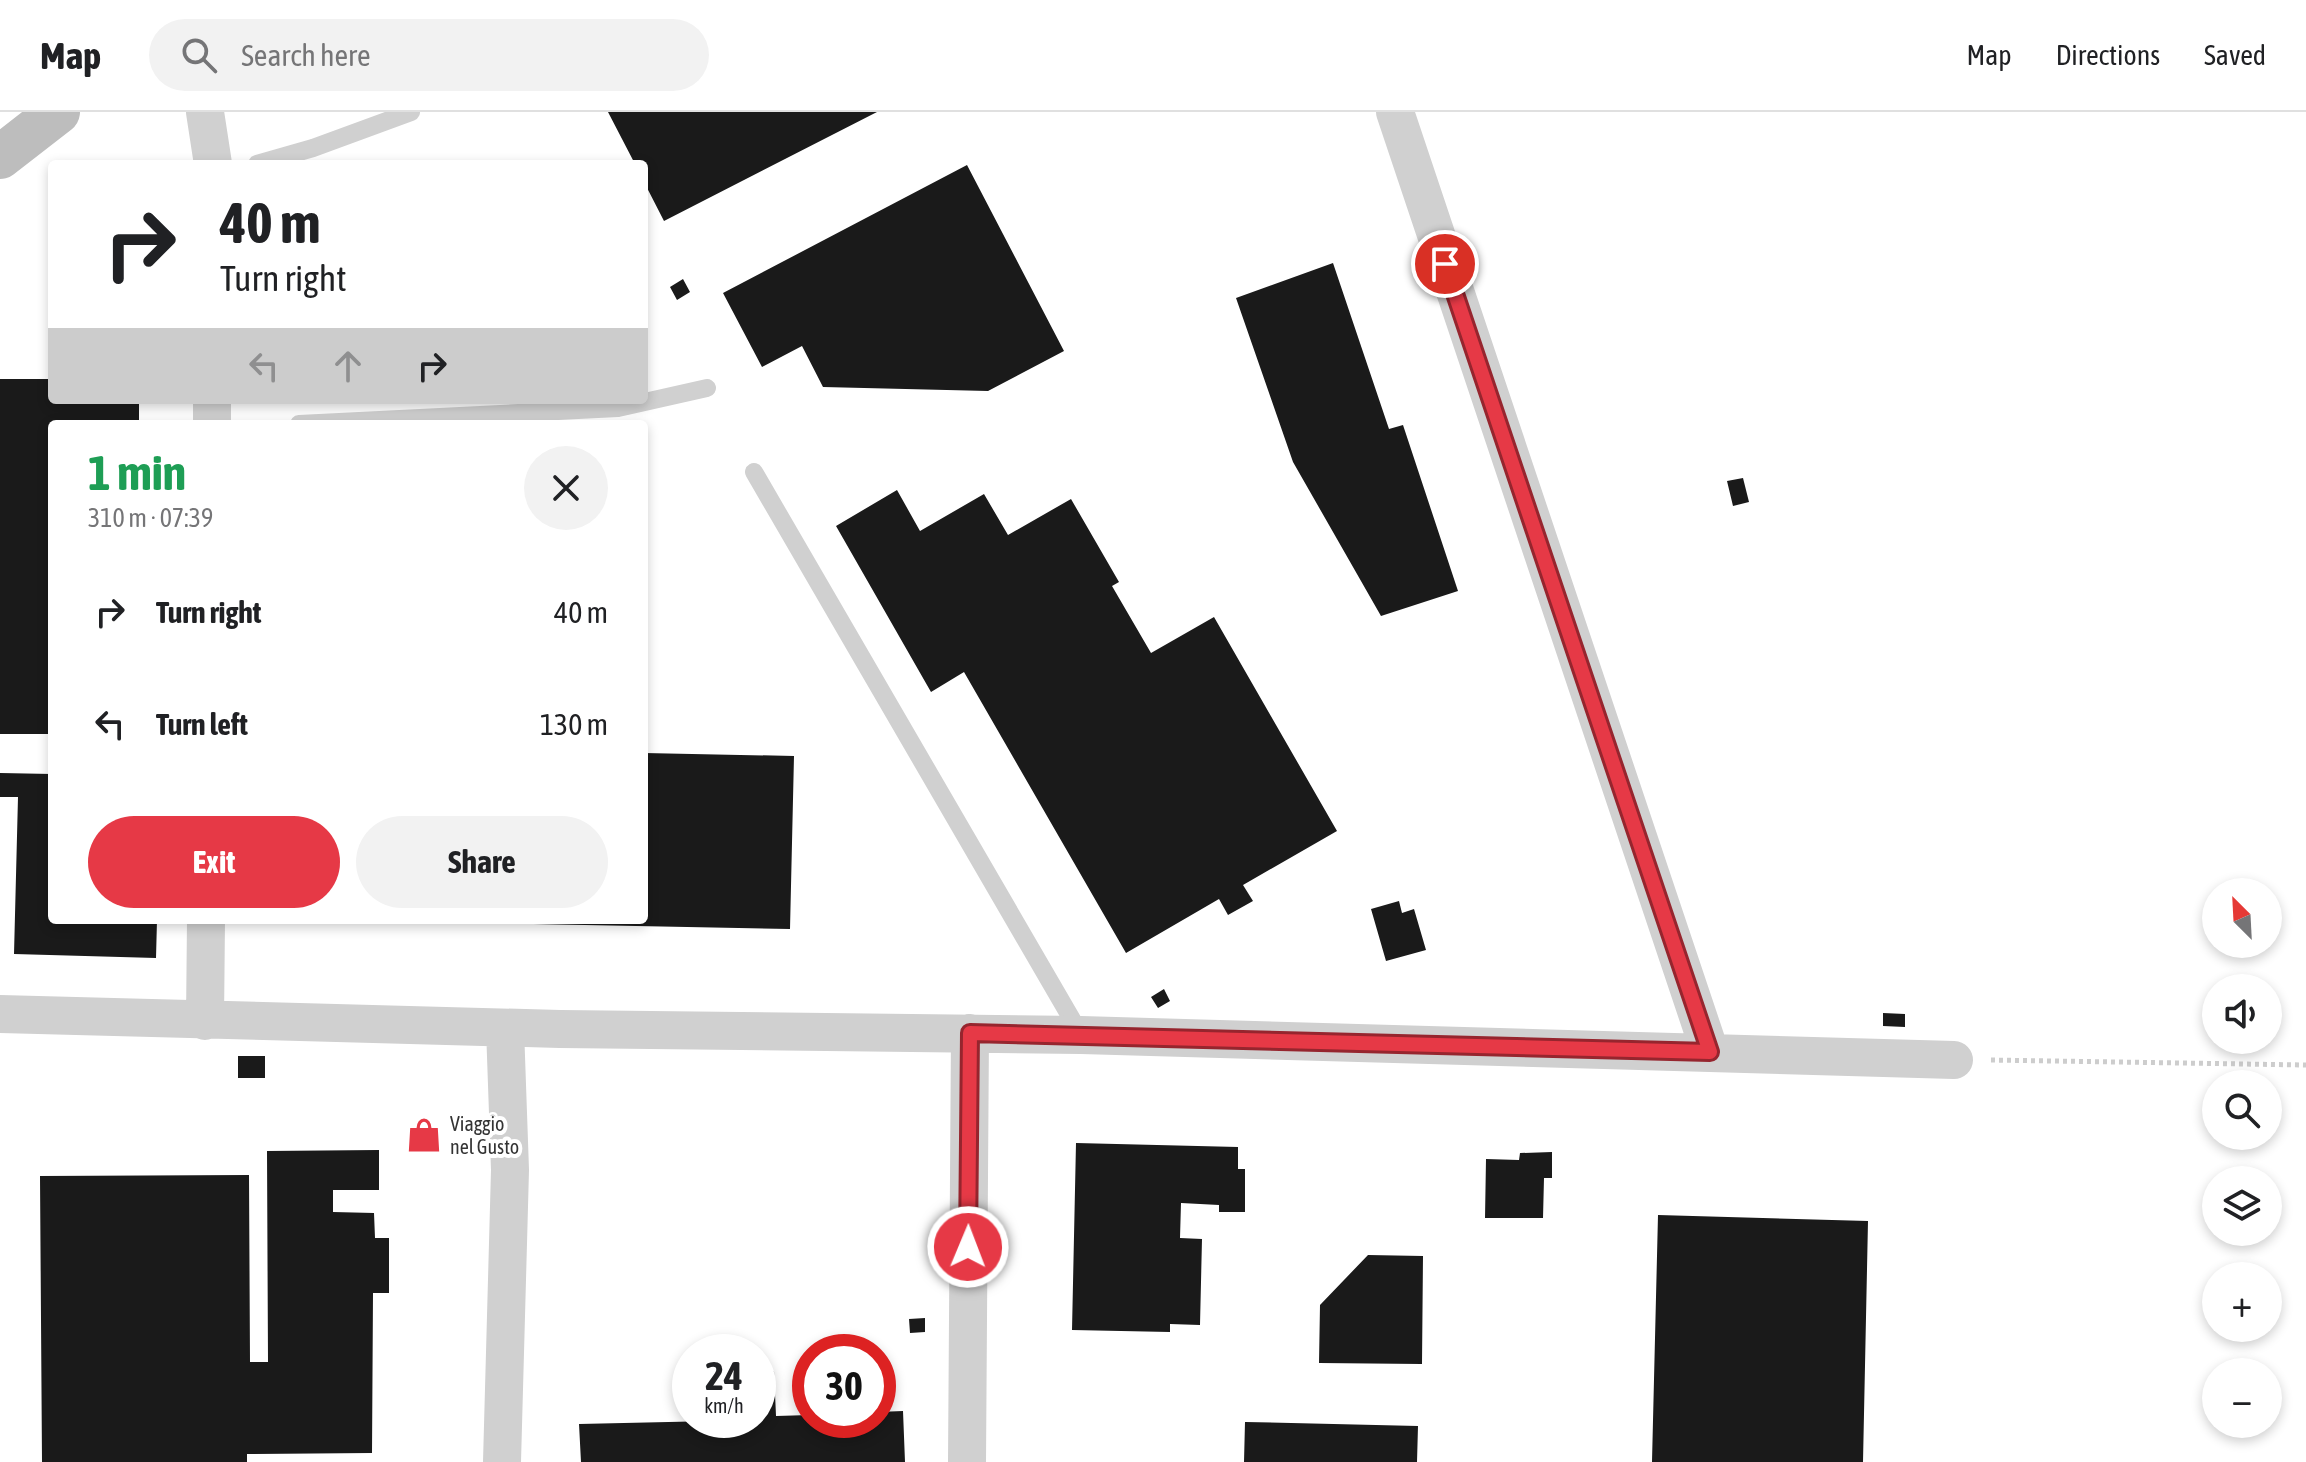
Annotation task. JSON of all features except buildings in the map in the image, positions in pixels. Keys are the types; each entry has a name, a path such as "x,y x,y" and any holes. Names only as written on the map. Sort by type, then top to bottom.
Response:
{"street":[{"path":"0,157 58,112"},
{"path":"205,112 212,160"},
{"path":"1395,112 1710,1052"},
{"path":"205,1021 206,924"},
{"path":"0,1014 505,1028 1081,1035 1954,1060"},
{"path":"502,1462 510,1170 505,1028"},
{"path":"967,1462 970,1033"}],"lane":[{"path":"271,160 411,112"},
{"path":"648,401 707,388"},
{"path":"379,420 618,408 636,404"},
{"path":"754,472 1081,1035"}],"path":[{"path":"1954,1060 2306,1065"}],"place":[{"name":"Viaggio nel Gusto","path":"424,1135"}],"route":[{"path":"968,1247 970,1033 1710,1052 1445,264"}]}
